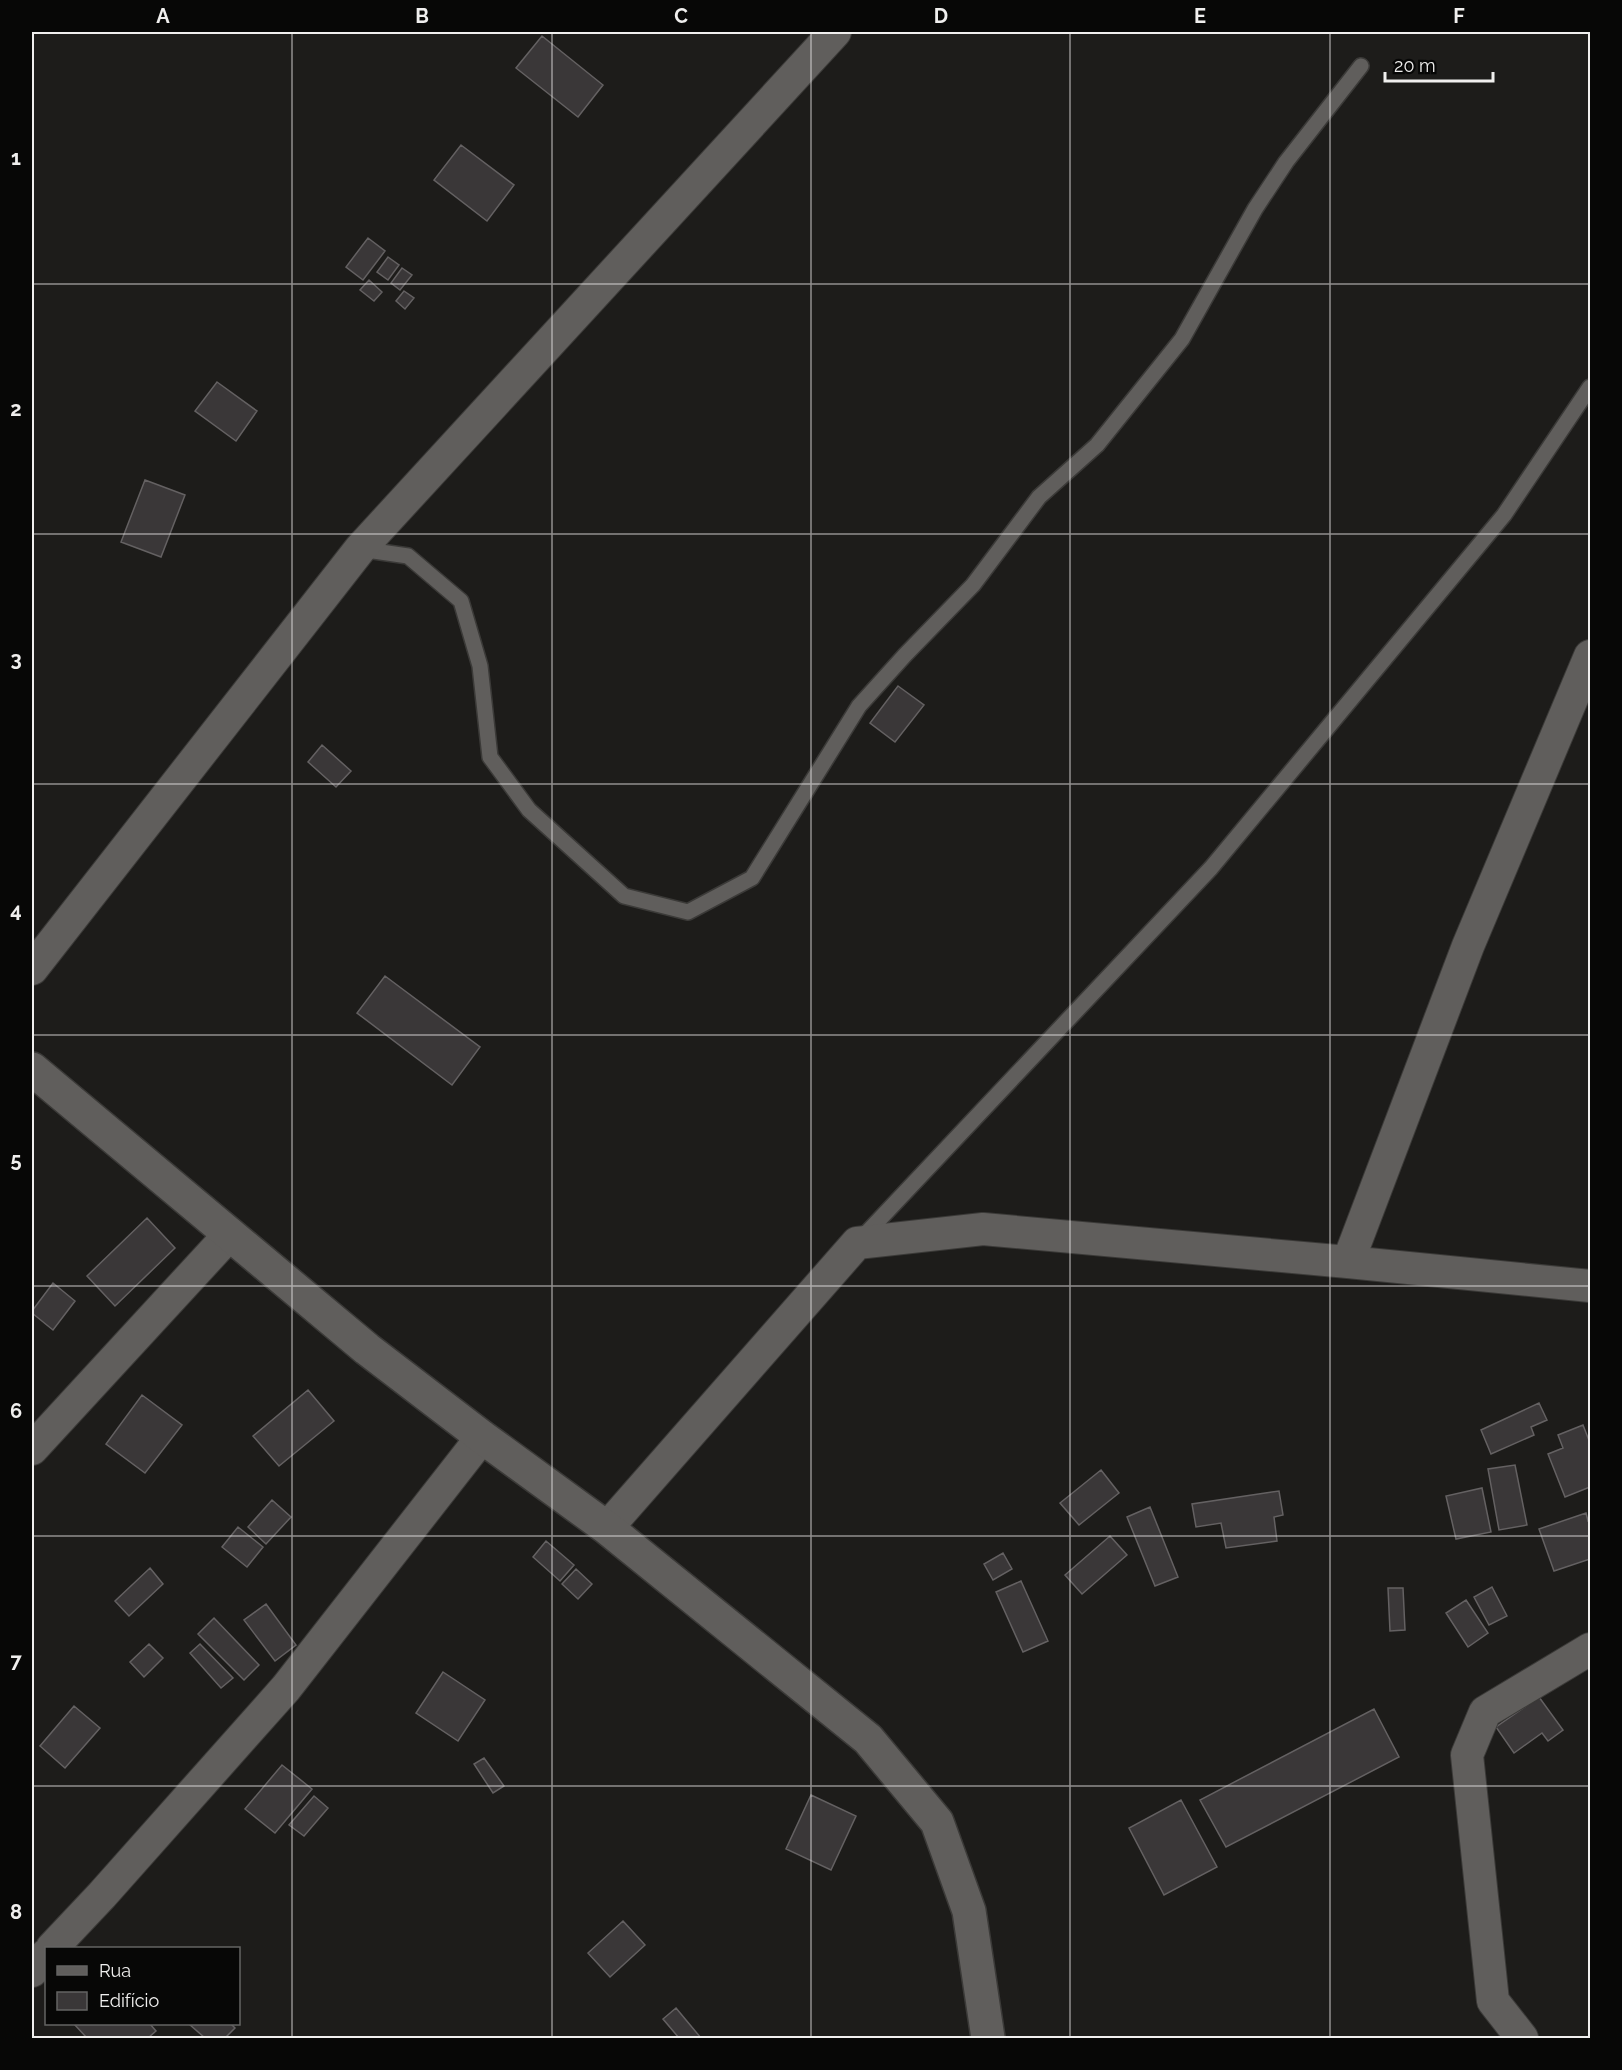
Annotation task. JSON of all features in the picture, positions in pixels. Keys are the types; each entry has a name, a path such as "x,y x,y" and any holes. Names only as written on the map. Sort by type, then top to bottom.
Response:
{"street":[{"path":"32,969 360,549 835,32"},
{"path":"1348,1262 1468,946 1590,656"},
{"path":"32,1069 367,1348 482,1437 607,1528 868,1739 937,1822 969,1911 988,2038"},
{"path":"607,1528 857,1243 983,1229 1590,1286"},
{"path":"32,1449 230,1234"},
{"path":"53,1947 286,1688 482,1437"},
{"path":"1522,2038 1493,2001 1467,1755 1485,1712 1590,1649"},
{"path":"32,1971 45,1955"}],"lane":[{"path":"360,549 408,556 461,601 480,666 490,757 529,810 624,896 688,912 752,878 859,706 973,585 1040,497 1097,445 1182,339 1255,209 1286,162 1361,66"},
{"path":"857,1243 1211,868 1504,515 1590,387"}],"building":[{"path":"542,36 603,85 578,117 516,68"},
{"path":"461,145 514,185 487,221 434,180"},
{"path":"368,238 385,251 363,280 346,267"},
{"path":"388,257 399,265 388,280 377,272"},
{"path":"402,268 412,275 400,290 391,283"},
{"path":"369,280 382,292 374,301 360,290"},
{"path":"404,291 414,298 405,309 396,301"},
{"path":"217,382 257,411 236,441 195,411"},
{"path":"145,480 185,495 161,557 121,542"},
{"path":"898,686 924,705 895,742 870,723"},
{"path":"322,745 351,771 336,787 308,762"},
{"path":"385,976 480,1047 452,1085 357,1013"},
{"path":"147,1218 175,1248 115,1306 87,1276"},
{"path":"53,1283 75,1301 53,1330 32,1311"},
{"path":"308,1390 334,1421 279,1466 253,1436"},
{"path":"142,1395 182,1425 145,1473 106,1444"},
{"path":"1539,1403 1547,1420 1531,1427 1534,1435 1491,1454 1481,1430"},
{"path":"1583,1425 1590,1443 1590,1487 1565,1497 1548,1454 1563,1448 1558,1435"},
{"path":"1515,1465 1527,1525 1499,1530 1488,1469"},
{"path":"1101,1470 1119,1493 1079,1525 1060,1503"},
{"path":"1482,1488 1491,1532 1456,1539 1446,1496"},
{"path":"1279,1491 1283,1515 1274,1517 1277,1541 1226,1548 1221,1523 1196,1527 1192,1504"},
{"path":"272,1500 291,1517 266,1544 248,1527"},
{"path":"1150,1507 1178,1577 1155,1586 1127,1517"},
{"path":"1586,1513 1588,1521 1590,1520 1590,1559 1554,1571 1539,1529"},
{"path":"238,1527 263,1547 247,1567 222,1547"},
{"path":"1110,1536 1127,1555 1082,1594 1065,1575"},
{"path":"546,1541 574,1565 560,1581 533,1557"},
{"path":"1003,1553 1012,1569 993,1580 984,1564"},
{"path":"150,1568 163,1584 129,1616 115,1601"},
{"path":"576,1569 592,1584 578,1599 562,1584"},
{"path":"1021,1581 1048,1641 1023,1652 996,1592"},
{"path":"1492,1587 1507,1616 1489,1625 1474,1597"},
{"path":"1388,1588 1403,1588 1405,1630 1390,1631"},
{"path":"1466,1600 1488,1633 1468,1647 1446,1613"},
{"path":"266,1604 296,1645 275,1661 244,1620"},
{"path":"214,1618 259,1665 244,1680 198,1634"},
{"path":"149,1644 163,1658 144,1677 130,1662"},
{"path":"200,1644 233,1678 221,1688 190,1653"},
{"path":"443,1672 485,1700 458,1741 416,1713"},
{"path":"1539,1697 1563,1730 1548,1741 1542,1733 1514,1753 1496,1727"},
{"path":"74,1706 100,1728 65,1768 40,1746"},
{"path":"1374,1709 1399,1757 1226,1847 1200,1800"},
{"path":"484,1758 504,1786 493,1793 474,1764"},
{"path":"282,1765 312,1789 275,1833 245,1809"},
{"path":"811,1795 856,1816 831,1870 786,1849"},
{"path":"314,1796 328,1808 304,1836 289,1825"},
{"path":"1181,1800 1217,1867 1164,1895 1129,1828"},
{"path":"623,1921 645,1945 610,1977 588,1953"},
{"path":"676,2008 701,2038 679,2038 663,2019"},
{"path":"75,2025 151,2025 156,2031 148,2038 87,2038"},
{"path":"190,2025 232,2025 235,2028 225,2038 205,2038"}]}
